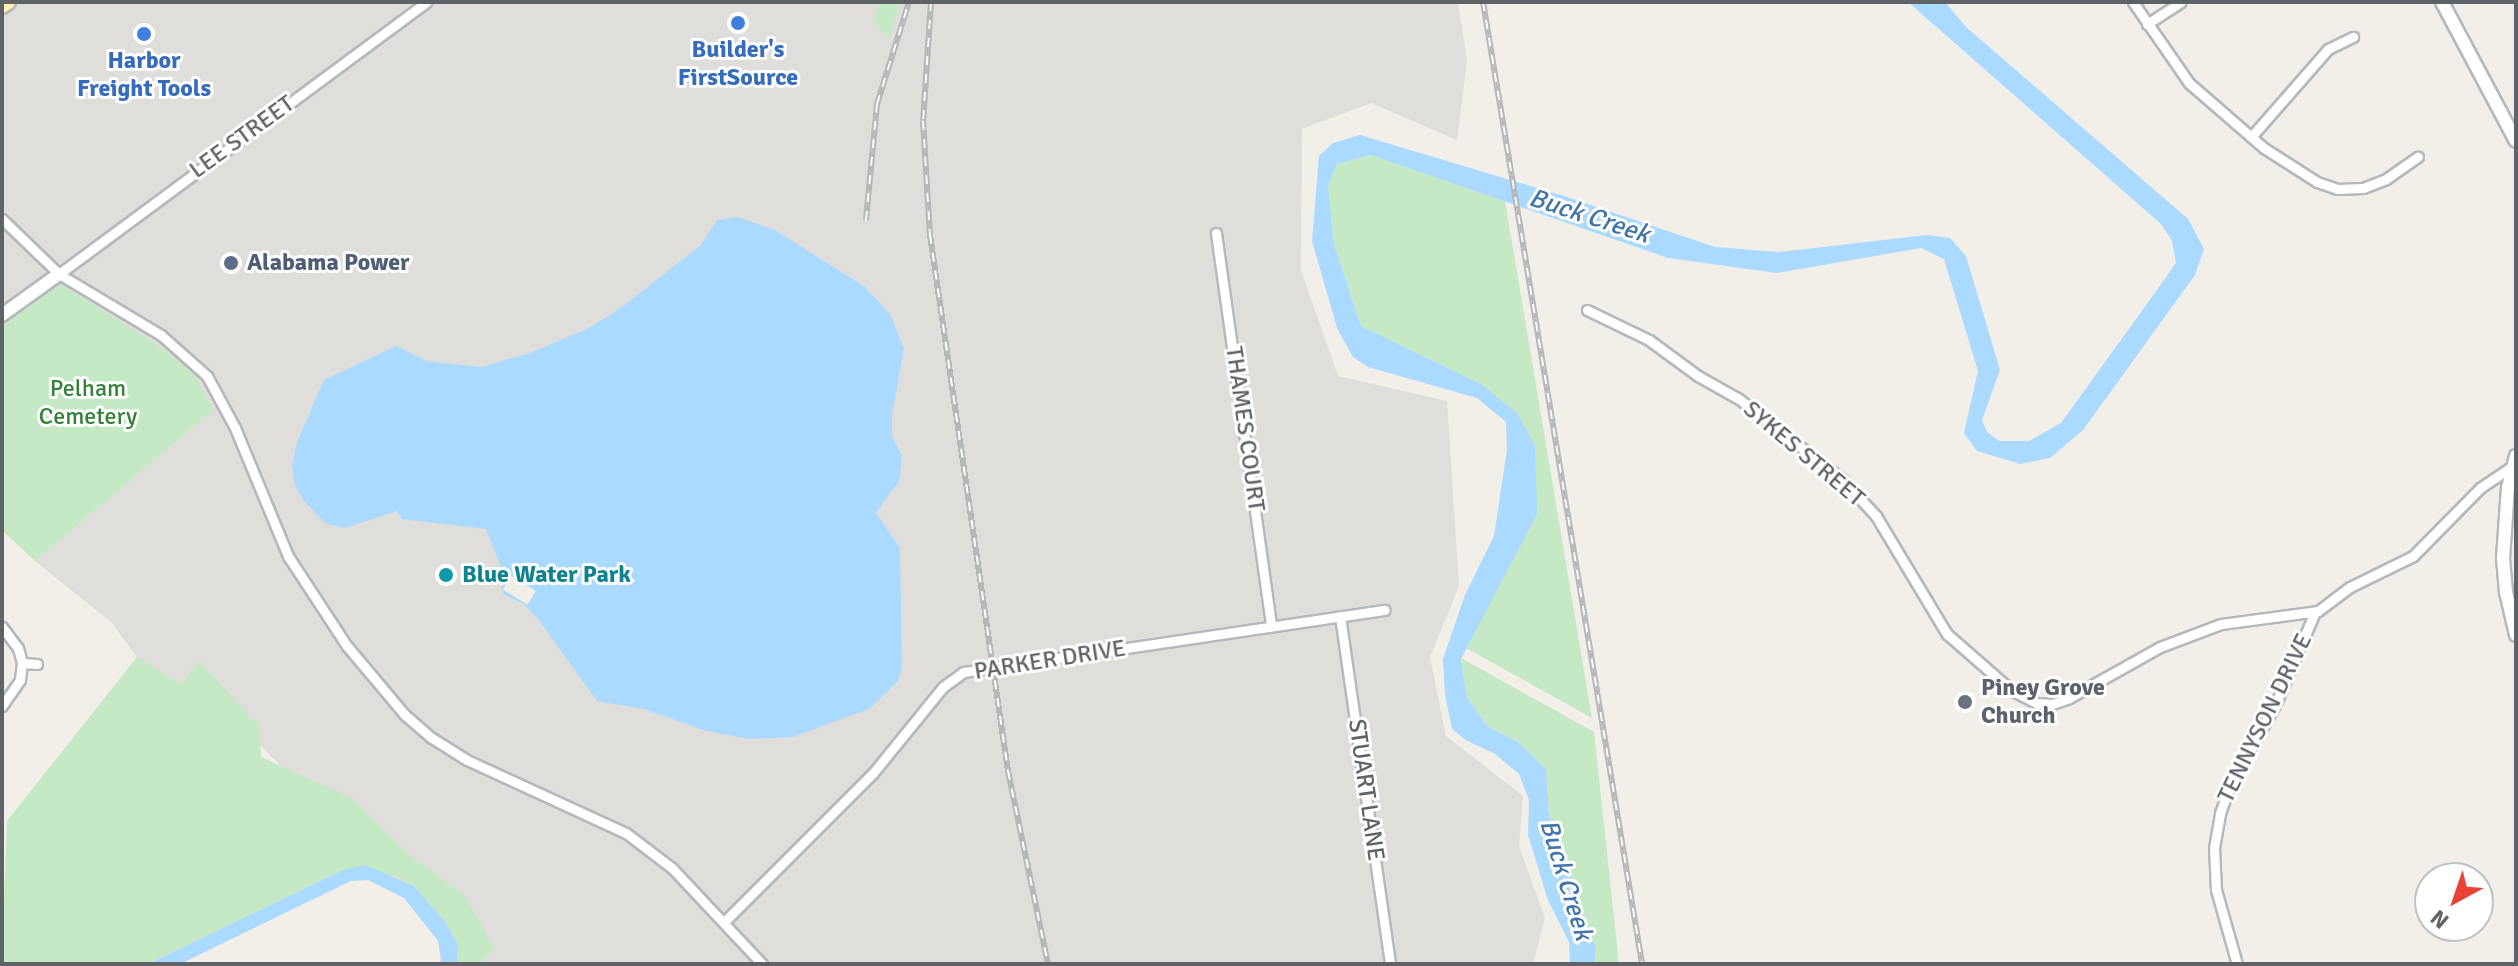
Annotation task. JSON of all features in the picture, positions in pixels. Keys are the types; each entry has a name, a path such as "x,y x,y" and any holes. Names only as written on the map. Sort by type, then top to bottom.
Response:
{"main road":[{"path":"2,6 8,2"}],"street":[{"name":"LEE STREET","path":"59,274 426,2"},
{"path":"2133,2 2180,74 2251,137 2301,173 2337,189 2374,184 2418,157"},
{"path":"2147,24 2181,2"},
{"path":"2442,2 2516,141"},
{"path":"2251,137 2328,49 2353,37"},
{"path":"2,219 59,274 161,335 207,376 235,428 266,510 294,565 347,646 411,720 467,760 626,833 672,868 762,964"},
{"name":"THAMES COURT","path":"1216,233 1271,626"},
{"path":"2,315 59,274"},
{"name":"SYKES STREET","path":"1587,310 1649,340 1698,376 1739,399 1843,480 1876,516 1940,626 2011,690 2028,700 2052,704 2069,698 2160,647 2235,620 2315,612"},
{"path":"2315,612 2350,587 2413,556 2480,488 2514,461"},
{"path":"2514,461 2504,521 2503,558 2506,592 2516,635"},
{"name":"PARKER DRIVE","path":"724,922 873,773 943,687 964,672 1384,610"},
{"name":"TENNYSON DRIVE","path":"2237,964 2216,890 2214,848 2220,813 2230,785 2276,703 2315,612"},
{"name":"STUART LANE","path":"1340,616 1390,964"},
{"path":"2,627 18,648 22,663 20,680 2,706"},
{"path":"22,663 37,664"}],"shaded area":[{"path":"2,2 1458,2 1467,61 1457,140 1371,103 1302,129 1301,270 1338,376 1447,401 1459,586 1430,657 1446,736 1523,796 1519,846 1545,918 1533,964 440,964 442,929 261,746 190,729 111,622 35,561 214,410 2,324"}],"green space":[{"path":"880,2 899,2 890,39 874,23"},
{"path":"1371,155 1505,201 1592,718 1466,648 1491,598 1535,446 1481,384 1361,326 1334,244 1328,186 1337,164"},
{"name":"Pelham Cemetery","path":"58,282 162,348 194,374 214,410 35,561 2,530 2,324"},
{"path":"137,657 181,685 199,661 259,726 261,757 352,798 406,852 463,894 495,949 478,964 457,964 458,945 446,923 414,886 399,877 343,870 148,964 2,964 7,821"},
{"path":"1461,658 1594,732 1619,964 1595,964 1596,948 1549,815 1546,769 1518,742 1488,727 1467,697"}],"water":[{"name":"Buck Creek","path":"1908,2 1945,2 1966,27 2188,219 2204,249 2195,275 2083,430 2050,458 2020,464 1977,451 1964,433 1978,371 1944,259 1921,248 1777,273 1668,258 1371,155 1337,164 1328,186 1334,244 1361,326 1481,384 1518,414 1535,446 1537,514 1461,659 1467,697 1488,727 1518,742 1546,769 1549,815 1596,948 1595,964 1570,964 1569,942 1548,900 1528,835 1529,800 1519,774 1495,754 1466,740 1452,729 1445,695 1443,659 1465,595 1494,536 1507,450 1506,422 1477,398 1368,367 1353,357 1337,328 1312,241 1319,156 1333,143 1360,135 1564,196 1715,247 1779,252 1927,235 1950,238 1966,256 2000,370 1982,420 1987,432 1999,441 2029,441 2061,423 2157,290 2176,263 2172,241 2161,224"},
{"name":"Blue Water Park","path":"737,217 775,230 865,287 890,314 904,349 892,414 892,436 902,456 899,481 876,513 900,548 902,667 898,681 869,709 793,737 748,739 707,731 643,709 597,701 538,619 524,604 503,594 501,583 505,577 486,529 402,519 397,511 345,528 326,524 303,500 295,485 292,466 297,442 324,380 396,346 427,361 481,367 530,353 589,328 622,307 701,245 717,220"},
{"path":"365,865 414,886 446,923 458,945 457,964 442,964 438,941 404,898 368,880 351,881 180,964 148,964 343,870"}],"pier":[{"path":"511,576 536,591 528,605 503,590"}],"railway":[{"path":"866,220 877,104 909,2"},
{"path":"931,2 923,121 930,235 1008,771 1048,964"},
{"path":"1483,2 1642,964"}],"place":[{"name":"Builder's FirstSource","path":"738,23"},
{"name":"Harbor Freight Tools","path":"144,34"},
{"name":"Alabama Power","path":"231,263"},
{"name":"Blue Water Park","path":"446,575"},
{"name":"Piney Grove Church","path":"1965,702"}]}
